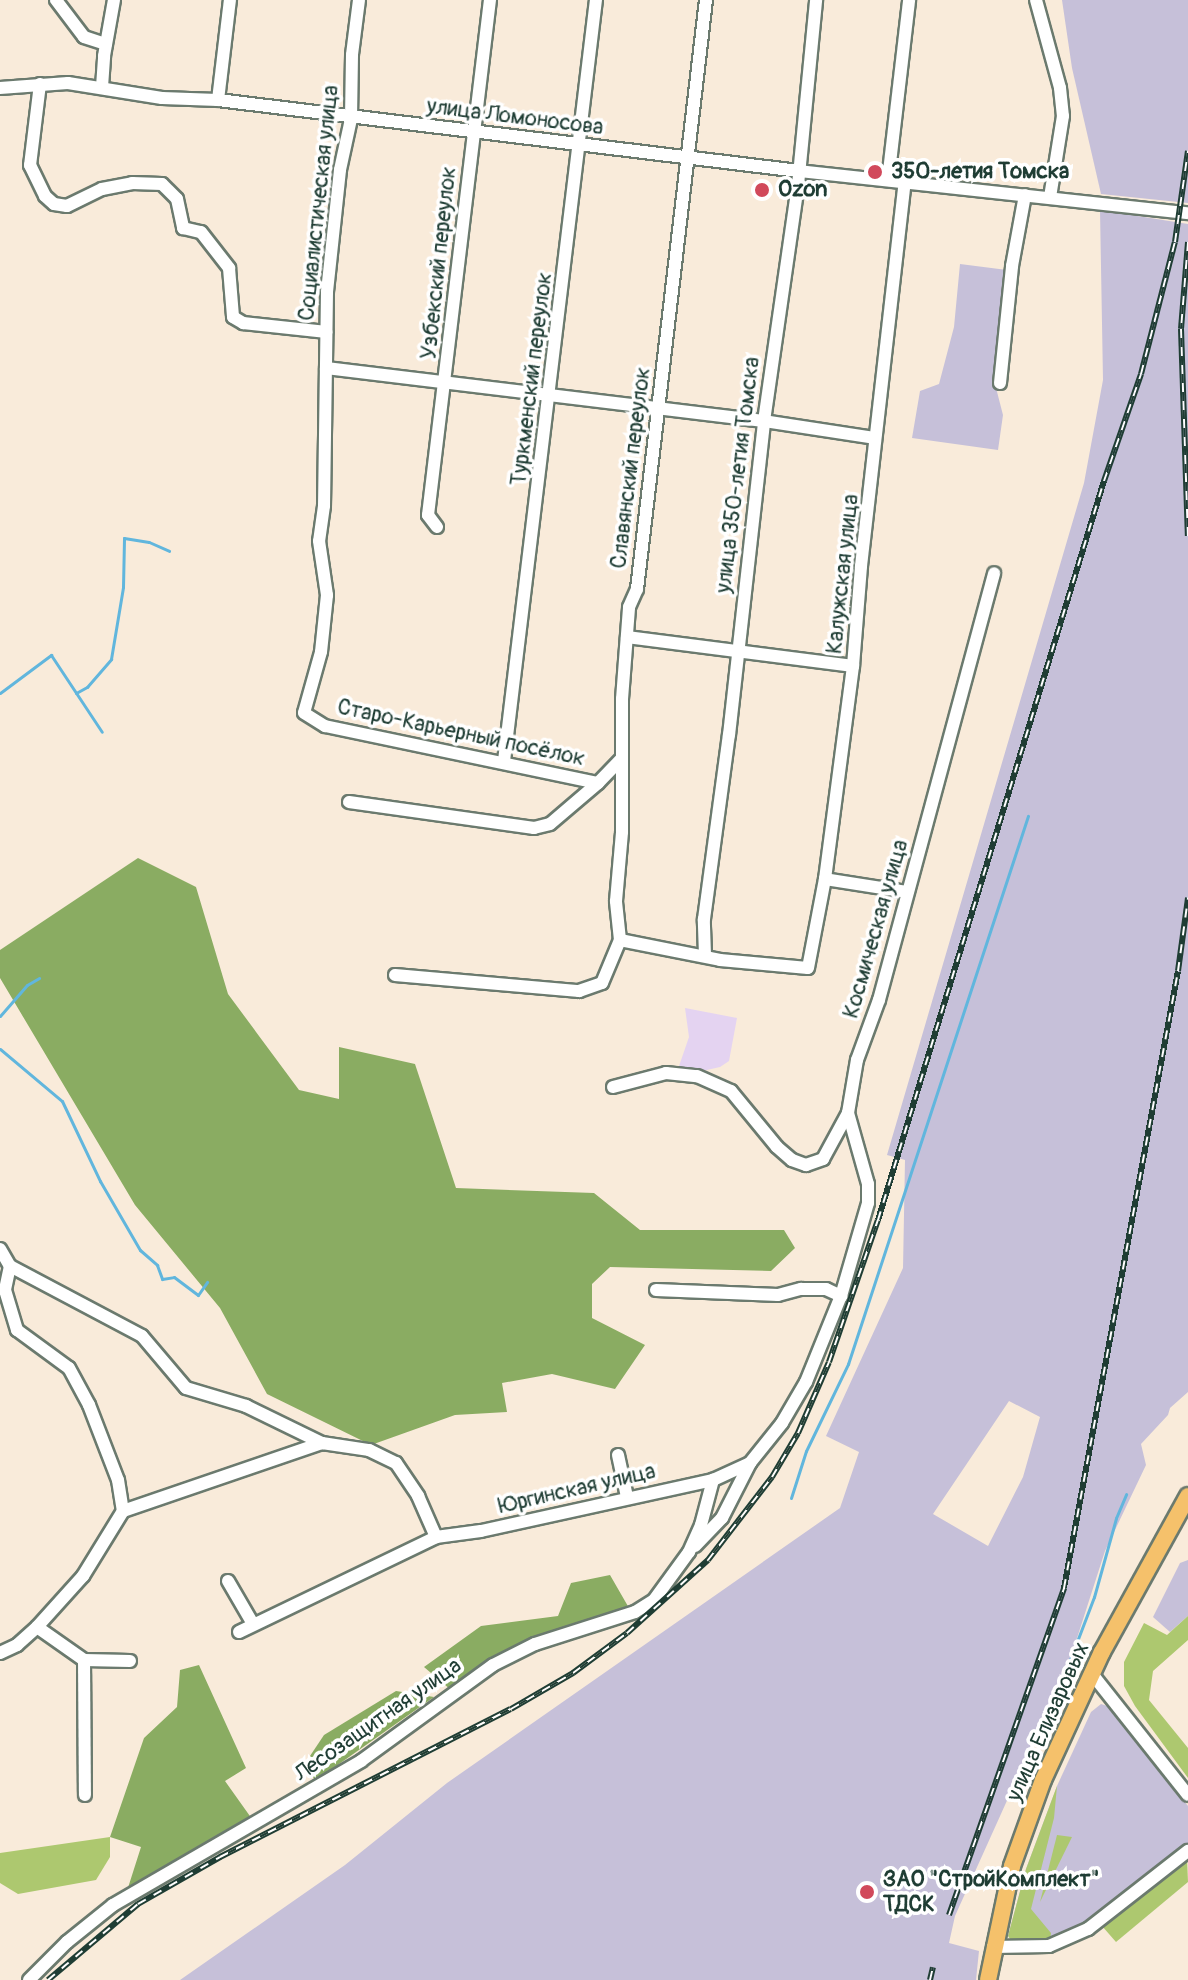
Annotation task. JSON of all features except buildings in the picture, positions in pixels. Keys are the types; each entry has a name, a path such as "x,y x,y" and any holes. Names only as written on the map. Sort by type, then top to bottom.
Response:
{"main road":[{"name":"улица Елизаровых","path":"988,1980 1012,1866 1043,1780 1092,1674 1188,1496"}],"street":[{"path":"56,0 84,37 106,44"},
{"path":"102,87 114,0"},
{"path":"218,100 230,0"},
{"name":"Социалистическая улица","path":"324,506 327,292 339,185 351,119 352,55 359,0"},
{"name":"Узбекский переулок","path":"437,527 428,515 490,0"},
{"name":"Туркменский переулок","path":"504,761 596,0"},
{"name":"Славянский переулок","path":"620,940 616,901 622,832 621,759 629,607 637,589 706,0"},
{"name":"улица 350-летия Томска","path":"705,955 704,919 729,735 764,421 799,171 816,0"},
{"path":"888,180 909,0"},
{"path":"1036,0 1060,88 1063,116 1050,197"},
{"path":"40,84 30,165 45,196 54,204 67,206 117,186 162,184 177,199 183,228 201,232 229,268 232,312 238,321 327,332"},
{"name":"улица Ломоносова","path":"0,88 40,84 102,87 162,98 218,100 351,119 1188,213"},
{"name":"Калужская улица","path":"705,955 720,960 808,968 825,879 853,666 875,438 905,182"},
{"path":"1000,383 1012,266 1025,195"},
{"path":"326,368 764,421 875,438"},
{"name":"Старо-Карьерный посёлок","path":"324,506 319,541 327,595 321,652 304,713 325,726 598,783 621,759"},
{"name":"Космическая улица","path":"841,1296 868,1203 868,1184 848,1113 857,1060 879,1000 994,573"},
{"path":"627,637 853,666"},
{"path":"349,802 534,828 550,824 598,783"},
{"path":"825,879 907,892"},
{"path":"395,975 579,991 602,983 620,940 705,955"},
{"path":"613,1087 666,1073 697,1076 731,1091 777,1147 792,1160 806,1165 823,1159 848,1113"},
{"path":"0,1249 10,1266 142,1336 186,1388 246,1406 322,1443 369,1450 396,1463 418,1496 436,1537"},
{"path":"10,1266 5,1290 13,1321 24,1338 69,1368 89,1405 118,1480 123,1511"},
{"path":"656,1290 778,1295 801,1289 826,1289 841,1296"},
{"name":"Юргинская улица","path":"239,1632 436,1537 571,1512 713,1480 750,1463 782,1423 806,1382 841,1296"},
{"path":"0,1653 17,1645 37,1627 83,1576 123,1511 322,1443"},
{"path":"618,1455 627,1497"},
{"path":"689,1552 722,1518 750,1463"},
{"name":"Лесозащитная улица","path":"29,1980 67,1942 113,1905 361,1761 493,1665 535,1644 635,1612 654,1600 689,1552 701,1525 713,1480"},
{"path":"228,1581 253,1624"},
{"path":"37,1627 84,1660 130,1661"},
{"path":"84,1660 85,1795"},
{"path":"1092,1674 1188,1795"},
{"path":"993,1947 1049,1946 1088,1929 1188,1851"}],"shaded area":[{"path":"1062,0 1188,0 1188,203 1101,194 1072,68"},
{"path":"1100,210 1188,224 1188,1392 1170,1408 1168,1415 1141,1444 1146,1465 1105,1551 1069,1663 955,1916 949,1943 979,1951 976,1980 180,1980 345,1865 447,1783 840,1508 859,1452 826,1436 903,1268 905,1160 887,1155 1084,483 1103,380","holes":["1009,1401 1040,1417 1023,1477 988,1546 933,1514"]},
{"path":"960,264 1007,270 995,384 1003,415 998,450 912,438 920,391 939,384 954,327"},
{"path":"685,1008 737,1018 729,1061 720,1067 698,1072 678,1069 689,1037"},
{"path":"1188,1560 1188,1616 1170,1632 1153,1617 1180,1563"},
{"path":"1101,1704 1113,1708 1188,1806 1188,1844 1085,1924 1050,1941 1008,1936 1026,1869 1057,1786 1091,1712"}],"green space":[{"path":"138,858 196,887 228,994 299,1090 339,1099 339,1047 415,1064 456,1188 594,1193 640,1230 784,1230 795,1248 771,1271 610,1267 592,1284 592,1318 645,1345 615,1389 552,1374 502,1383 507,1412 455,1415 371,1445 267,1394 220,1308 135,1205 0,978 0,950"},
{"path":"610,1575 629,1608 521,1643 451,1690 424,1667 481,1626 558,1616 571,1583"},
{"path":"1188,1616 1188,1640 1153,1671 1149,1700 1188,1748 1188,1778 1135,1706 1124,1686 1124,1662 1144,1623 1167,1635"},
{"path":"199,1665 246,1768 225,1781 252,1819 126,1894 141,1847 110,1837 144,1738 177,1707 180,1670"},
{"path":"396,1691 434,1697 315,1781 306,1762 324,1735"},
{"path":"1057,1786 1054,1818 1031,1909 1051,1933 1050,1941 1013,1943 1008,1936 1026,1869"},
{"path":"1057,1835 1072,1837 1040,1902"},
{"path":"110,1837 110,1857 96,1880 18,1894 0,1883 0,1853"},
{"path":"1187,1858 1188,1882 1116,1942 1102,1926"}],"waterway":[{"path":"76,693 87,687 111,659 123,587 124,538 149,542 169,551"},
{"path":"0,693 51,655 102,732"},
{"path":"791,1498 806,1451 848,1364 1028,816"},
{"path":"0,1016 27,985 39,978"},
{"path":"0,1049 62,1101 100,1181 140,1250 157,1265 162,1279 174,1277 198,1295 207,1282"},
{"path":"1068,1665 1094,1597 1116,1518 1126,1494"}],"railway":[{"path":"48,1980 138,1904 220,1857 511,1709 573,1673 627,1633 708,1560 772,1477 798,1433 829,1362 878,1220 1104,481 1141,374 1175,242 1188,151"},
{"path":"1188,242 1181,329 1188,536"},
{"path":"949,1915 1064,1588 1178,971 1188,898"},
{"path":"930,1980 933,1967"}],"place":[{"name":"350-летия Томска","path":"875,172"},
{"name":"Ozon","path":"762,190"},
{"name":"ЗАО \"СтройКомплект\" ТДСК","path":"867,1892"}]}
